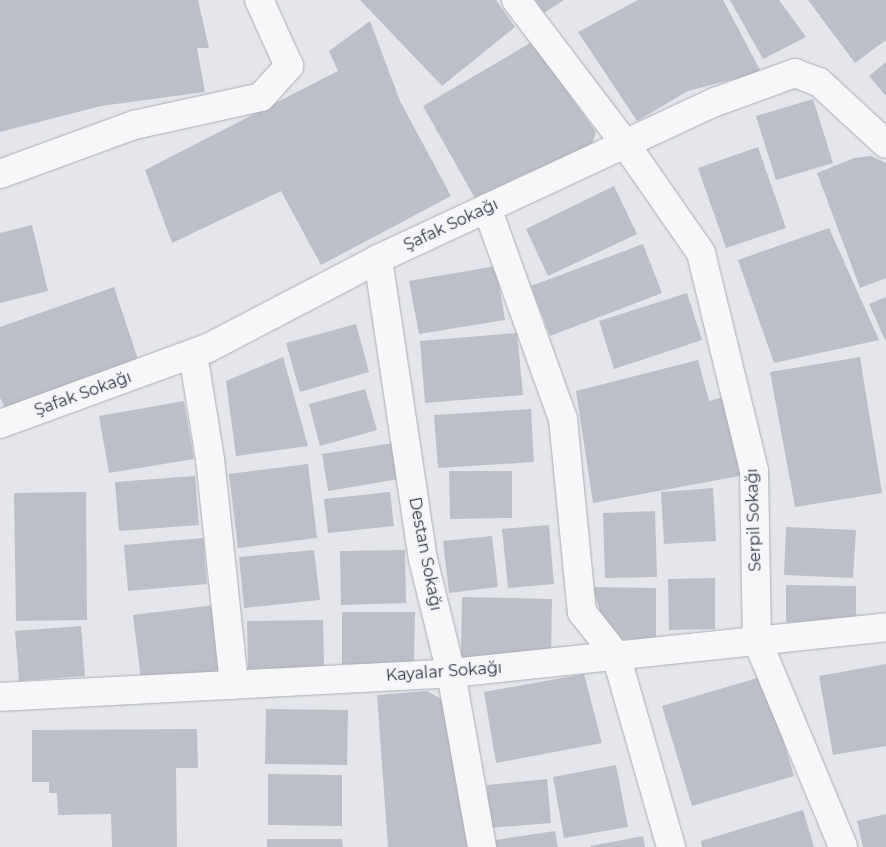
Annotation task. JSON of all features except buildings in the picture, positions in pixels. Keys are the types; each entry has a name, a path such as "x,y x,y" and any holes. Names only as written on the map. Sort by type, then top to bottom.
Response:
{"street":[{"path":"0,174 134,125 261,97 289,66 259,0"},
{"name":"Serpil Sokağı","path":"516,0 626,145 701,253 754,471 757,640 842,847"},
{"name":"Şafak Sokağı","path":"0,424 193,354 378,259 487,208 715,102 795,73 820,82 886,144"},
{"path":"487,208 563,419 582,612 616,655 671,847"},
{"name":"Destan Sokağı","path":"378,259 422,559 450,673 482,847"},
{"path":"193,354 210,459 234,685"},
{"name":"Kayalar Sokağı","path":"0,697 450,673 886,627"}]}
